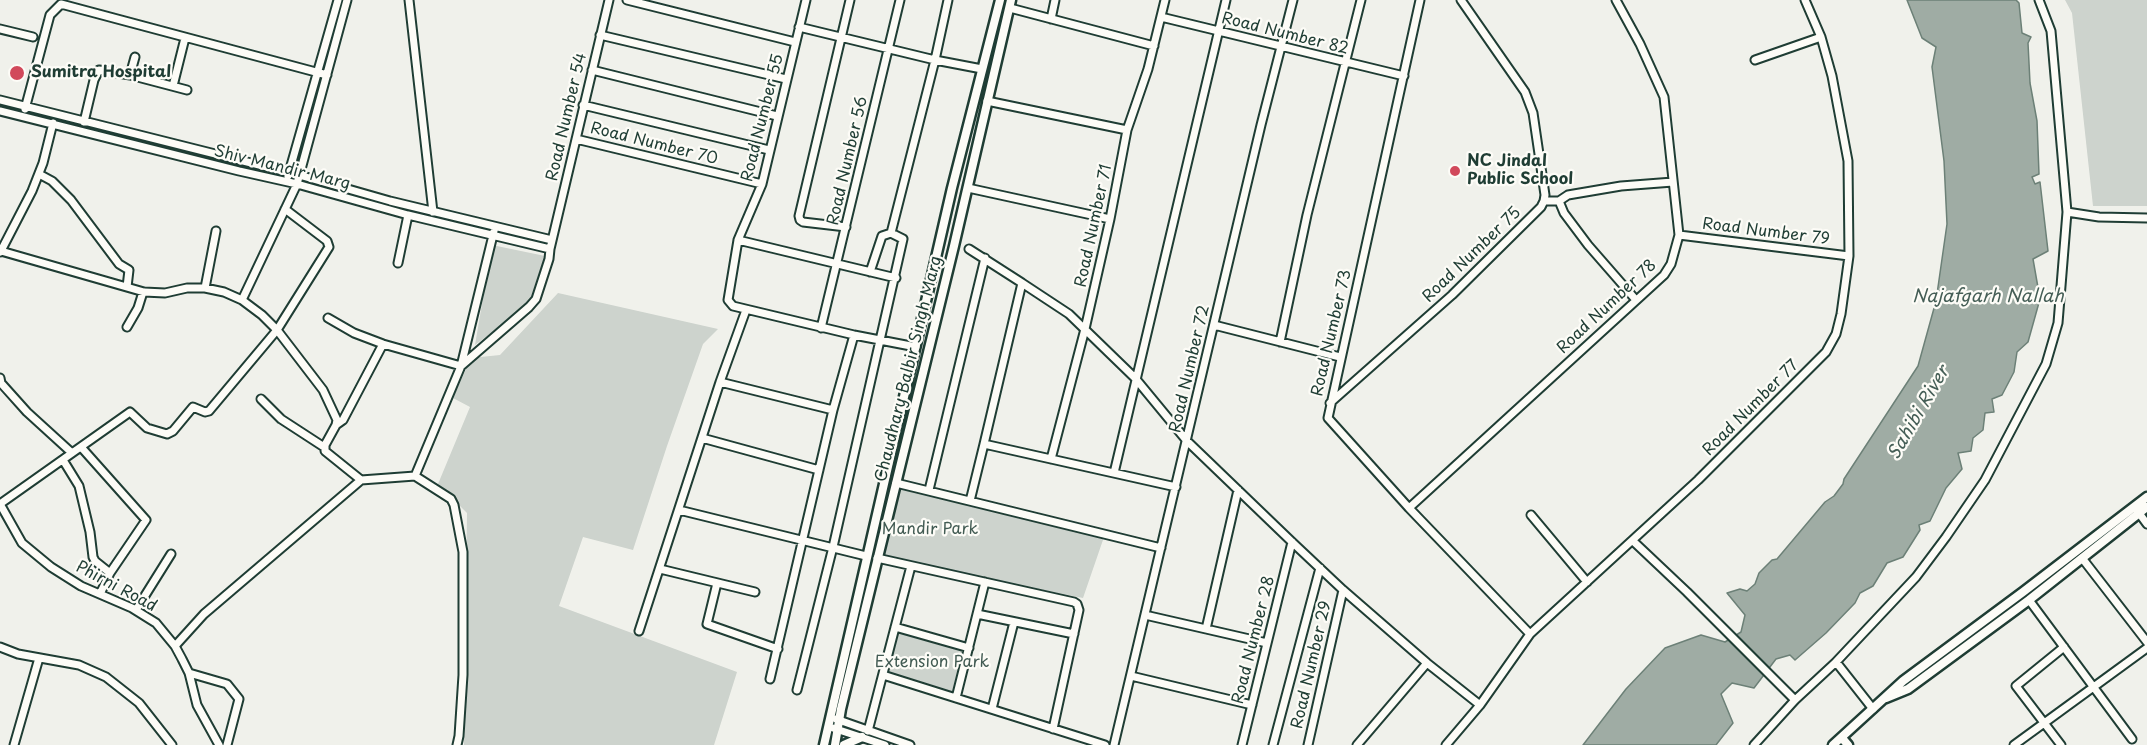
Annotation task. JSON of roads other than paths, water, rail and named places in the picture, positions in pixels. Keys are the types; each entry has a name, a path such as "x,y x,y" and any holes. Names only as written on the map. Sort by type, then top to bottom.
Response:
{"street":[{"path":"286,181 319,73 338,0"},
{"path":"242,300 297,184 347,0"},
{"path":"409,0 433,212"},
{"name":"Road Number 54","path":"552,240 609,0"},
{"path":"627,0 795,42"},
{"name":"Road Number 55","path":"746,310 733,306 728,300 738,240 762,184 806,0"},
{"path":"846,227 803,222 799,216 850,0"},
{"name":"Road Number 56","path":"821,328 900,0"},
{"path":"891,233 948,0"},
{"name":"Chaudhary Balbir Singh Marg","path":"824,745 832,728 866,556 952,188 1000,0"},
{"path":"1051,19 1055,0"},
{"name":"Road Number 71","path":"1051,459 1085,329 1127,130 1148,69 1165,0"},
{"path":"1114,473 1226,0"},
{"name":"Road Number 72","path":"1114,745 1261,125 1293,0"},
{"path":"1280,342 1307,215 1361,0"},
{"name":"Road Number 73","path":"1420,0 1328,414 1330,422 1530,634"},
{"path":"1461,0 1525,92 1533,113 1544,201 1559,201 1568,195 1621,186 1673,182"},
{"name":"Road Number 78","path":"1409,508 1664,275 1671,264 1679,235 1664,97 1640,44 1616,0"},
{"name":"Road Number 77","path":"1446,745 1480,705 1530,634 1698,480 1826,352 1836,334 1849,256 1848,162 1832,76 1821,37 1805,0"},
{"path":"1754,745 1916,577 1985,480 2046,363 2058,323 2067,213 2051,31 2038,0"},
{"path":"23,116 50,15 62,4 327,75"},
{"path":"1010,4 1051,19 1154,46"},
{"name":"Chaudhary Balbir Singh Marg","path":"834,718 896,483 1010,4"},
{"name":"Road Number 82","path":"1161,17 1404,76"},
{"path":"799,27 982,69"},
{"path":"0,29 33,37"},
{"path":"600,35 786,79"},
{"path":"1755,60 1821,37"},
{"path":"173,86 185,38"},
{"path":"130,75 135,57"},
{"path":"84,122 99,70 130,75 187,90"},
{"path":"592,70 777,116"},
{"path":"0,100 289,172 433,212 552,240 549,259 536,299 461,366"},
{"path":"987,101 1127,130"},
{"path":"584,105 769,150"},
{"name":"Shiv Mandir Marg","path":"0,111 550,249"},
{"path":"53,123 32,192 1,252 143,292 165,293 187,288 204,288 224,292 242,300 277,330 322,390 336,418 336,424 324,447"},
{"name":"Road Number 70","path":"576,139 762,184"},
{"path":"39,174 52,181 71,200 120,264 129,270 127,288"},
{"path":"968,188 1110,219"},
{"name":"Road Number 75","path":"1330,403 1452,295 1541,207 1544,201"},
{"path":"1559,201 1564,213 1588,245 1636,300"},
{"path":"0,504 129,412 147,428 167,434 173,431 193,407 207,412 277,330 329,245 327,241 285,209"},
{"path":"2067,213 2099,217 2147,218"},
{"path":"398,262 408,215"},
{"path":"415,477 461,366 495,226"},
{"path":"204,288 216,231"},
{"path":"870,273 881,237 891,233"},
{"path":"797,690 896,278 903,240 891,233"},
{"name":"Road Number 79","path":"1679,235 1849,256"},
{"path":"738,240 896,278"},
{"path":"969,249 1069,314 1135,378 1187,441 1292,542 1427,663 1480,705"},
{"path":"929,490 985,258"},
{"path":"970,501 1022,284"},
{"path":"127,327 138,308 143,292"},
{"path":"639,631 720,382 746,310 916,347"},
{"path":"328,318 354,333 383,344 461,366"},
{"path":"1214,325 1340,357"},
{"path":"770,679 833,410 854,335"},
{"path":"336,424 343,420 383,344"},
{"path":"0,378 1,383 27,412 72,453"},
{"path":"720,382 833,410"},
{"path":"261,399 281,419 324,447 325,452 361,480"},
{"path":"702,438 819,470"},
{"path":"984,444 1176,487"},
{"path":"81,447 146,520 110,573 100,594"},
{"path":"63,460 79,486 90,532 93,557 110,573"},
{"path":"175,646 204,614 361,480 415,477 451,499 463,552 463,675 457,745"},
{"path":"896,483 1161,548"},
{"path":"1206,629 1238,490"},
{"path":"1886,698 1908,689 2030,600 2137,510 2147,497"},
{"name":"Phirni Road","path":"0,504 16,534 32,552 51,567 81,586 136,610 156,623 175,646 189,673 197,705 219,745"},
{"path":"1839,743 1903,681 2137,510 2147,507"},
{"path":"679,510 866,556"},
{"path":"2137,510 2147,524"},
{"path":"1531,515 1587,582"},
{"path":"1633,541 1795,700"},
{"name":"Road Number 28","path":"1242,745 1292,542"},
{"path":"136,610 171,554"},
{"path":"877,558 1074,602 1079,610 1053,729"},
{"path":"2082,558 2147,642"},
{"path":"844,745 865,734 911,566"},
{"path":"1273,745 1320,568"},
{"path":"660,569 755,592"},
{"path":"956,698 985,582"},
{"path":"717,583 707,624 778,649"},
{"name":"Road Number 29","path":"1308,745 1343,590"},
{"path":"2030,600 2132,739"},
{"path":"977,614 1074,634"},
{"path":"1145,615 1267,643"},
{"path":"992,710 1014,622"},
{"path":"895,627 969,648"},
{"path":"2061,745 2016,686 2064,647"},
{"path":"2014,745 2147,648"},
{"path":"0,649 79,665 106,677 139,703 172,745"},
{"path":"14,745 39,658"},
{"path":"1836,662 1873,709"},
{"path":"1357,745 1427,663"},
{"path":"189,673 227,684 239,699 227,745"},
{"path":"883,675 1105,745"},
{"path":"1131,676 1252,705"},
{"path":"834,718 885,745"},
{"path":"832,728 910,745"},
{"name":"Chaudhary Balbir Singh Marg","path":"832,728 835,745"}],"water":[{"name":"Najafgarh Nallah","path":"1907,0 2016,0 2019,3 2022,33 2031,37 2028,43 2030,83 2037,121 2039,174 2032,177 2035,184 2040,182 2048,251 2033,259 2040,299 2028,342 2017,352 2014,372 2002,395 1992,399 1994,412 1985,413 1983,430 1973,438 1971,451 1958,453 1962,469 1946,488 1930,521 1919,525 1920,530 1903,557 1887,563 1873,586 1860,593 1855,603 1826,633 1795,660 1790,655 1776,659 1754,688 1732,683 1721,694 1733,723 1716,745 1583,745 1626,689 1665,648 1701,635 1725,642 1741,632 1745,615 1727,593 1740,589 1747,591 1755,584 1759,573 1772,560 1777,559 1825,502 1834,496 1918,366 1936,301 1947,224 1944,161 1932,67 1936,47 1922,38"}],"place":[{"name":"Sumitra Hospital","path":"17,73"},
{"name":"NC Jindal Public School","path":"1455,171"}],"water label":[{"name":"Sahibi River","path":"1919,413"}],"park label":[{"name":"Mandir Park","path":"930,530"},
{"name":"Extension Park","path":"932,663"}]}
